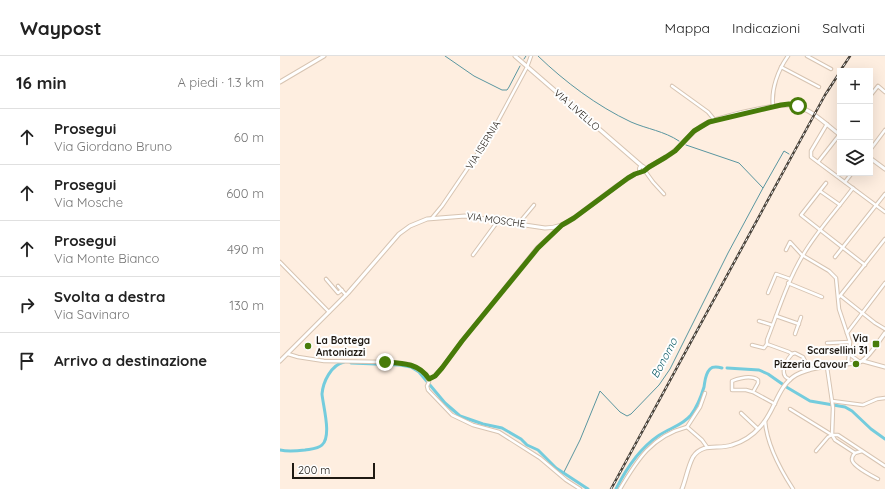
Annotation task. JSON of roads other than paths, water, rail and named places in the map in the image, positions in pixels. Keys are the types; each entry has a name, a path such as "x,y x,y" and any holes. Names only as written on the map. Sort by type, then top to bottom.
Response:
{"main road":[{"path":"280,82 324,56"},
{"name":"VIA LIVELLO","path":"515,56 639,163 643,170"},
{"path":"643,170 675,151 694,131 704,124 773,106 789,104 798,106 827,124 837,132"},
{"path":"873,160 885,169"},
{"name":"VIA MOSCHE","path":"280,361 346,295 404,229 432,218 465,216 545,228 562,225 574,218 618,185 643,170"},
{"path":"861,361 885,333"},
{"path":"682,489 694,456 702,449 707,447 732,446 759,428 765,421 783,388 798,374 809,370 861,361 885,368"}],"street":[{"name":"VIA ISERNIA","path":"432,218 442,206 491,134 531,56"},
{"path":"773,106 773,94 781,67 788,56"},
{"path":"807,56 831,68"},
{"path":"781,67 819,87"},
{"path":"672,86 708,112 713,118"},
{"path":"873,92 878,86 885,92"},
{"path":"827,124 810,153 811,157 885,212"},
{"path":"873,146 885,130"},
{"path":"818,162 837,139"},
{"path":"643,170 664,194"},
{"path":"844,182 849,176"},
{"path":"826,183 801,215 865,265"},
{"path":"768,344 766,340 788,283 802,255 853,188"},
{"path":"820,191 840,205"},
{"path":"836,258 885,194"},
{"path":"519,223 534,205"},
{"path":"474,254 497,220"},
{"path":"428,383 442,368 462,341 538,248 562,225"},
{"path":"840,297 885,239"},
{"path":"786,250 790,242 802,255 834,276 838,282 840,297 839,309 850,342 848,364"},
{"path":"882,243 885,246"},
{"path":"280,262 329,312"},
{"path":"768,293 776,274 790,279"},
{"path":"326,279 338,293 342,290"},
{"path":"788,283 822,297"},
{"path":"847,333 885,283"},
{"path":"338,286 346,295"},
{"path":"840,297 885,329"},
{"path":"776,316 799,324"},
{"path":"795,334 801,317"},
{"path":"759,321 772,325"},
{"path":"826,343 850,342"},
{"path":"752,345 764,348 768,344"},
{"path":"768,344 803,357 809,370"},
{"path":"288,354 298,358 324,361 408,364 418,368 428,383 429,392 452,415 473,425 499,432 540,458 566,480 580,489"},
{"path":"790,380 784,375 784,371 788,358 792,354"},
{"path":"849,354 861,361"},
{"path":"827,367 833,408 832,435"},
{"path":"753,392 758,383 756,378 732,381 732,390 746,390 753,392 775,404"},
{"path":"620,489 636,462 648,448 664,436 687,427 700,407 705,393"},
{"path":"832,402 836,401 861,405 885,398"},
{"path":"790,409 832,435 835,440 855,453"},
{"path":"741,413 759,428 766,429"},
{"path":"765,421 766,429 778,462 793,489"},
{"path":"687,427 702,440 707,447"},
{"path":"816,451 828,436 838,435 885,466"},
{"path":"862,451 855,453 852,458 852,462 878,479"}],"waterway":[{"path":"445,56 474,76 502,90 507,90 520,66"},
{"path":"538,56 570,84 606,109 631,122 679,141"},
{"path":"686,145 739,163 763,188 784,151 789,154"},
{"name":"Bonomo","path":"564,472 580,440 600,391 620,412 627,416 631,414 659,385 670,369 728,253 763,188"},
{"path":"280,450 289,451 316,448 322,445 325,441 327,428 322,394 323,389 328,375 335,367 344,362"},
{"path":"351,363 400,365 411,367 419,372 445,403 460,416 483,424 502,428 521,439 527,445 538,450 556,468 588,489"},
{"path":"616,489 624,474 639,453 651,441 662,433 684,422 691,415 700,398 708,371 714,367 722,368"},
{"path":"727,368 759,370 768,374 810,401 845,407 852,411 871,429 885,439"}],"railway":[{"path":"842,68 850,56"},
{"path":"611,489 825,95 837,77"}],"place":[{"name":"Via Scarsellini 31","path":"876,344"},
{"name":"La Bottega Antoniazzi","path":"308,346"},
{"name":"Pizzeria Cavour","path":"856,364"}]}
